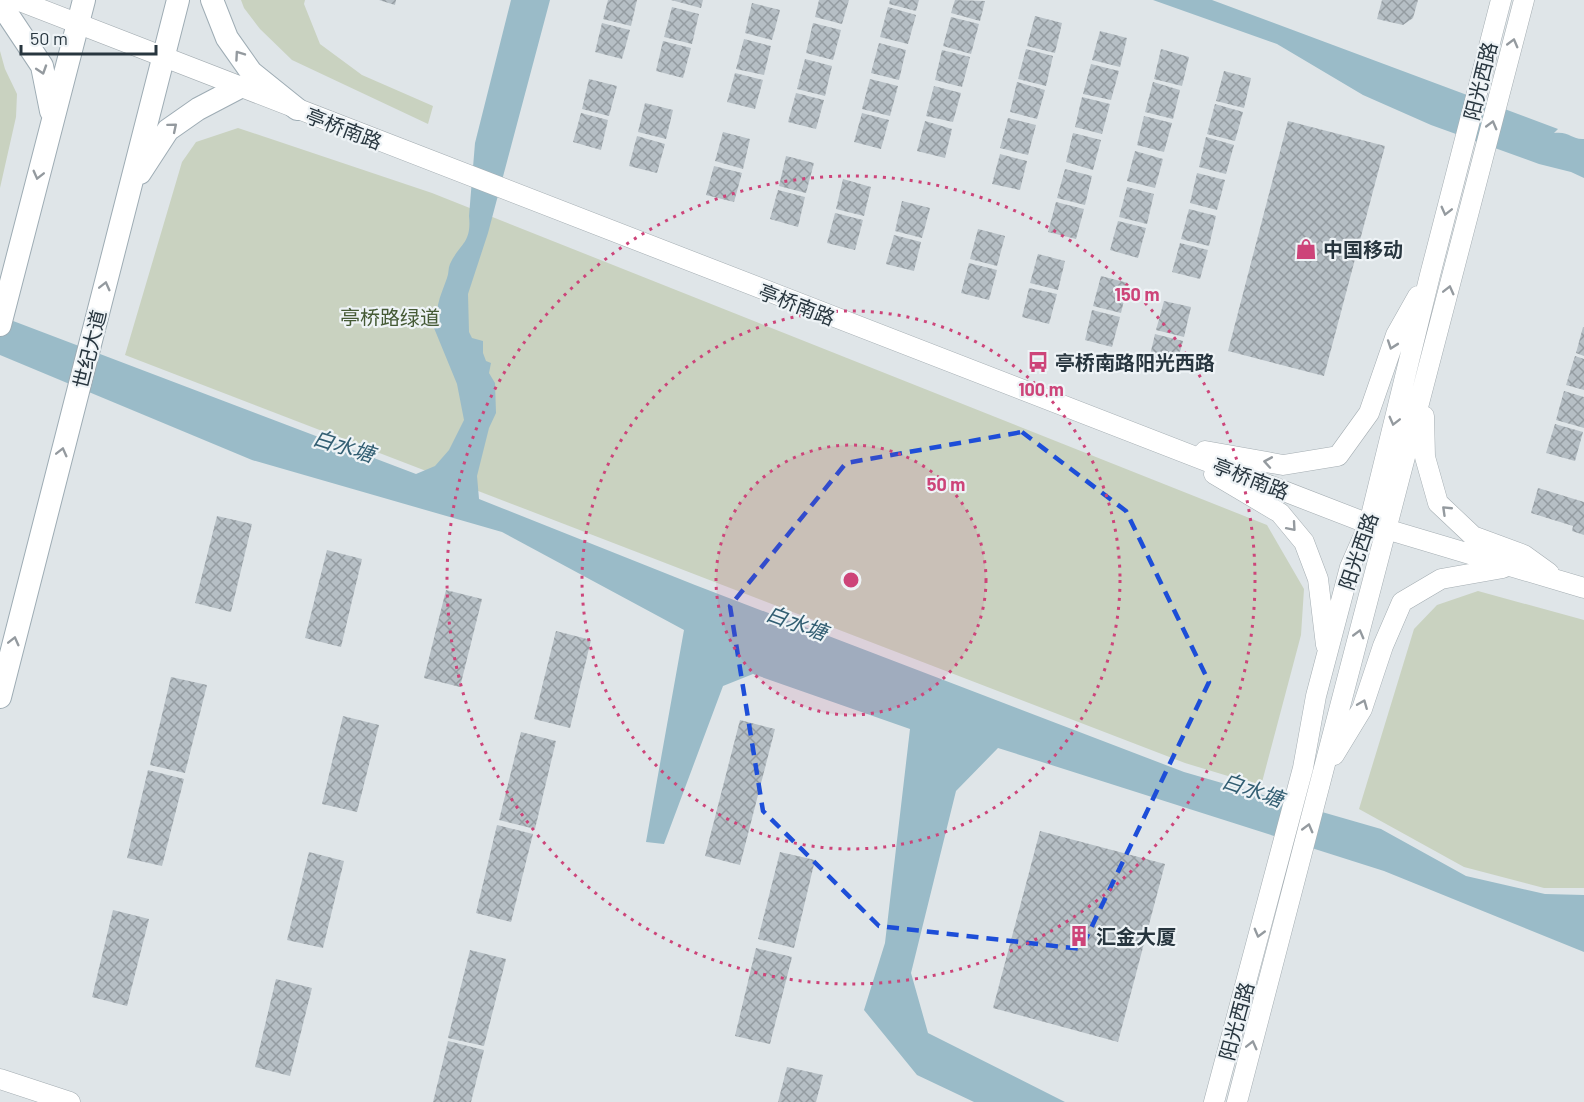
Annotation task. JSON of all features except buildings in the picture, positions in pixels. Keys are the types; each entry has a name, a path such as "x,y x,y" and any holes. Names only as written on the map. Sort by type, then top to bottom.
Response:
{"main road":[{"path":"2,314 84,0"},
{"name":"世纪大道","path":"0,697 178,0"},
{"path":"212,0 227,38 251,72 297,109"},
{"path":"0,3 42,66 53,118"},
{"path":"129,192 168,130 198,109 240,87"}],"street":[{"name":"亭桥南路","path":"17,0 1378,527 1584,588"},
{"name":"阳光西路","path":"1237,1102 1323,772 1378,527 1430,275 1501,0"},
{"name":"阳光西路","path":"1215,1102 1303,768 1316,696 1350,567 1378,527 1424,390 1524,0"},
{"path":"1154,441 1284,465 1338,456 1369,412 1396,335 1430,275"},
{"path":"1424,390 1425,457 1438,503 1473,536 1524,555 1561,582"},
{"path":"1154,441 1280,513 1304,542 1318,579 1327,656"},
{"path":"1323,772 1362,709 1383,646 1402,602 1441,579 1508,567"},
{"path":"2,1081 69,1102"}],"highlighted area":[{"path":"1022,432 1126,511 1209,682 1081,949 879,926 763,811 730,606 846,463"}],"green space":[{"path":"241,0 305,0 304,4 320,44 362,75 433,106 428,124 292,60 260,29 244,8"},
{"path":"0,51 5,69 17,94 16,117 0,188"},
{"name":"亭桥路绿道","path":"238,128 432,193 1267,525 1304,589 1301,635 1261,786 1185,763 125,355 182,162 196,142"},
{"path":"1478,591 1584,620 1584,888 1544,888 1464,867 1359,809 1414,629 1437,605"}],"water":[{"path":"511,0 550,0 488,233 468,294 469,332 472,338 483,341 483,353 486,361 491,363 489,373 495,383 496,413 489,428 477,476 479,499 695,585 1184,772 1381,829 1466,876 1545,894 1584,895 1584,952 1384,871 998,748 956,791 911,973 928,1033 1065,1102 974,1102 917,1075 864,1010 885,943 910,729 753,674 723,686 664,844 646,842 684,630 502,532 252,460 0,355 0,316 416,474 435,466 449,450 464,420 457,384 434,328 449,266 469,232 475,143"},
{"path":"1153,0 1212,0 1558,129 1554,133 1564,133 1584,139 1584,178 1431,125 1363,95 1277,44"}],"place":[{"name":"中国移动","path":"1306,249"},
{"name":"亭桥南路阳光西路","path":"1038,362"},
{"name":"汇金大厦","path":"1079,936"}],"water label":[{"name":"白水塘","path":"344,445"},
{"name":"白水塘","path":"797,622"},
{"name":"白水塘","path":"1253,789"}]}
